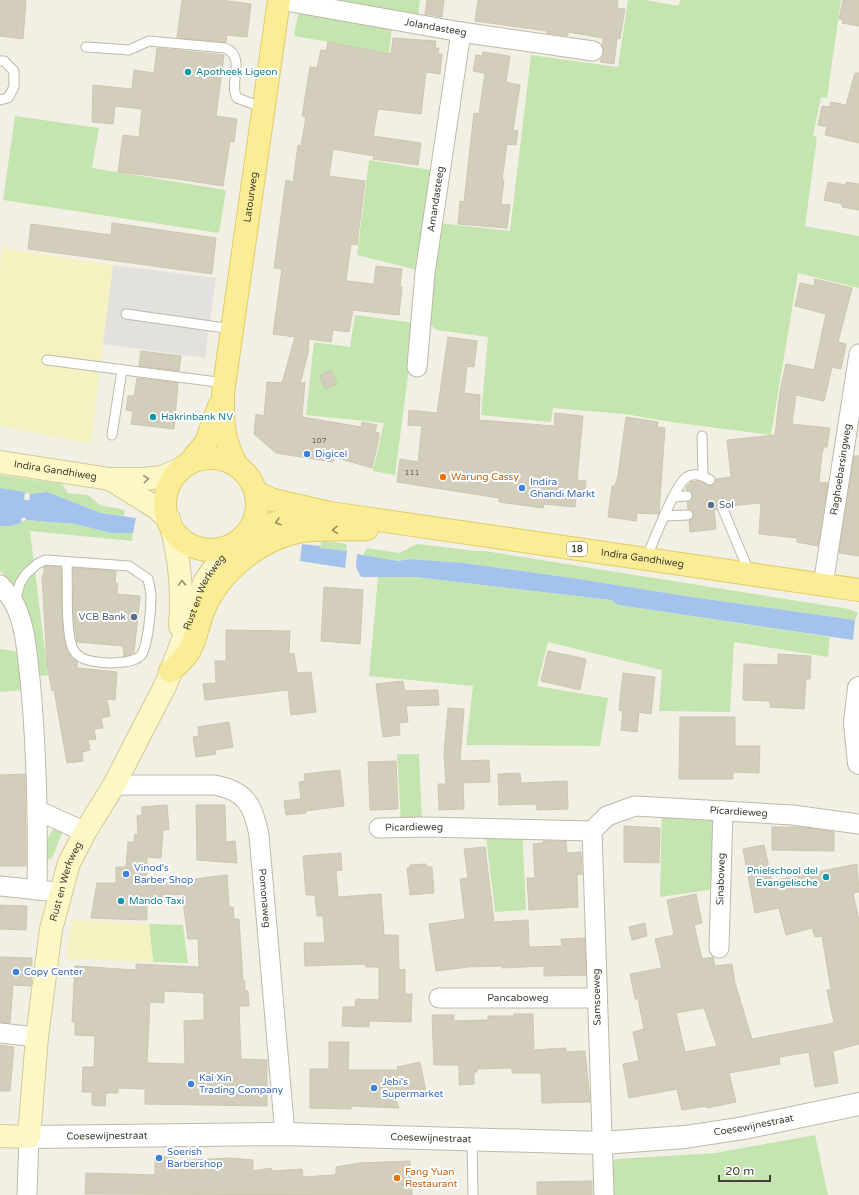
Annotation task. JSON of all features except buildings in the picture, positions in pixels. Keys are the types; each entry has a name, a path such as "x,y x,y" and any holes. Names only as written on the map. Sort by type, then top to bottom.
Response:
{"main road":[{"name":"Latourweg","path":"236,464 226,444 223,428 224,388 279,0"},
{"path":"228,358 235,431 240,452 252,469 279,489 306,498 350,506 377,520"},
{"name":"Latourweg","path":"185,466 206,442 224,388"},
{"path":"213,457 225,459 236,464 245,472 252,481 256,492 256,516 243,537 225,548 209,550 194,547 181,539 170,523 166,512 166,496 171,481 185,466 201,458 213,457"},
{"name":"Indira Gandhiweg","path":"0,462 110,479 142,480 162,477 185,466"},
{"name":"Indira Gandhiweg","path":"110,479 154,507 170,523"},
{"name":"Indira Gandhiweg","path":"256,492 273,500 330,513 859,590"},
{"name":"Indira Gandhiweg","path":"243,537 290,518 330,513"},
{"name":"Rust en Werkweg","path":"170,523 181,575 182,602 178,650"},
{"path":"170,671 181,663 191,650 204,609 220,582 237,564 255,550 271,541 303,531 381,529 401,524"},
{"name":"Rust en Werkweg","path":"29,1137 37,1037 51,929 69,863 85,832 114,785 166,684 205,581 219,561 243,537"},
{"name":"Coesewijnestraat","path":"0,1136 29,1137"}],"street":[{"name":"Jolandasteeg","path":"279,0 461,32 593,52"},
{"name":"Amandasteeg","path":"417,367 425,273 461,32"},
{"name":"Raghoebarsingweg","path":"823,585 859,354"},
{"path":"0,585 14,603 19,615 27,651 34,719 39,811 37,890"},
{"path":"859,688 855,723 859,763"},
{"name":"Pomonaweg","path":"114,785 215,785 229,788 241,794 251,806 259,835 285,1134"},
{"name":"Picardieweg","path":"378,828 426,827 592,831 607,816 635,806 793,815 859,824"},
{"path":"39,811 85,832"},
{"name":"Sinaboweg","path":"719,948 724,811"},
{"name":"Samsoeweg","path":"592,831 604,1195"},
{"path":"0,886 61,893"},
{"name":"Pancaboweg","path":"439,998 597,998"},
{"path":"0,1033 37,1037"},
{"name":"Coesewijnestraat","path":"29,1137 285,1134 602,1143 707,1134 744,1128 859,1104"},
{"path":"27,1195 29,1137"}],"lane":[{"path":"86,47 129,50 148,41 225,48 232,51 236,56 233,92 237,98 264,108"},
{"path":"0,61 4,61 14,71 14,87 8,98 0,100"},
{"path":"126,314 232,329"},
{"path":"47,360 122,370 224,388"},
{"path":"112,435 122,370"},
{"path":"646,559 664,516 682,482 687,477 694,474 706,478 702,436"},
{"path":"674,497 686,496"},
{"path":"720,511 750,574"},
{"path":"664,516 688,515"},
{"path":"14,603 20,583 26,574 37,564 45,560 129,566 148,579 151,596 145,646 142,655 132,661 110,662 88,661 79,657 73,648 69,631 68,562"},
{"path":"472,1139 473,1195"}],"green space":[{"path":"321,0 420,0 418,17"},
{"path":"628,0 646,0 678,6 681,0 841,0 827,98 821,97 813,136 817,137 805,226 859,236 859,288 798,273 771,435 671,422 625,414 553,408 551,422 481,415 488,337 437,330 426,322 438,223 510,231 531,55 618,67"},
{"path":"303,10 392,26 389,53 295,36 294,34 298,15"},
{"path":"15,116 99,128 92,168 226,190 219,233 3,200"},
{"path":"369,160 437,171 421,271 357,255"},
{"path":"355,315 415,323 395,475 373,471 384,423 306,415 314,342 350,347"},
{"path":"0,475 62,484 68,493 88,495 100,505 125,510 124,516 101,513 47,492 30,494 0,488"},
{"path":"26,520 75,524 111,533 133,533 132,541 30,531 48,675 35,677 18,594 10,581 0,571 0,526 11,526"},
{"path":"322,540 346,544 347,551 320,548"},
{"path":"417,544 485,551 849,609 858,613 855,620 464,563 409,559 398,561 363,555 367,548 399,553"},
{"path":"378,577 415,577 611,600 618,605 830,637 828,657 734,642 730,712 659,711 662,670 548,642 537,686 608,698 600,746 466,745 473,686 369,676"},
{"path":"0,649 20,652 23,690 0,692"},
{"path":"397,754 419,754 422,822 401,822"},
{"path":"662,804 715,808 715,889 660,897"},
{"path":"56,826 63,831 52,858 48,859 46,856 46,847 48,837"},
{"path":"522,827 526,910 495,912 485,829"},
{"path":"149,924 183,925 188,963 153,962"},
{"path":"815,1135 828,1195 612,1195 612,1161 617,1159 715,1153"}],"sand":[{"path":"2,248 113,265 91,444 0,426 0,271"},
{"path":"72,920 149,924 153,962 66,959"}],"shaded area":[{"path":"113,265 216,278 205,358 103,344"}],"water":[{"path":"0,488 25,492 21,523 11,526 0,526"},
{"path":"47,492 101,513 136,518 133,533 111,533 75,524 26,520 30,494"},
{"path":"302,544 347,551 345,568 300,561"},
{"path":"357,554 398,561 409,559 464,563 855,620 853,640 618,605 611,600 415,577 361,577 356,567"}],"waterway":[{"path":"0,505 51,513"}],"place":[{"name":"Apotheek Ligeon","path":"188,72"},
{"name":"Hakrinbank NV","path":"153,417"},
{"name":"Digicel","path":"307,454"},
{"name":"Warung Cassy","path":"443,477"},
{"name":"Indira Ghandi Markt","path":"522,488"},
{"name":"Sol","path":"711,505"},
{"name":"VCB Bank","path":"134,617"},
{"name":"Vinod's Barber Shop","path":"126,874"},
{"name":"Pnielschool del Evangelische","path":"826,877"},
{"name":"Mando Taxi","path":"121,901"},
{"name":"Copy Center","path":"16,972"},
{"name":"Kai Xin Trading Company","path":"191,1084"},
{"name":"Jebi's Supermarket","path":"374,1088"},
{"name":"Soerish Barbershop","path":"159,1158"},
{"name":"Fang Yuan Restaurant","path":"397,1178"}]}
